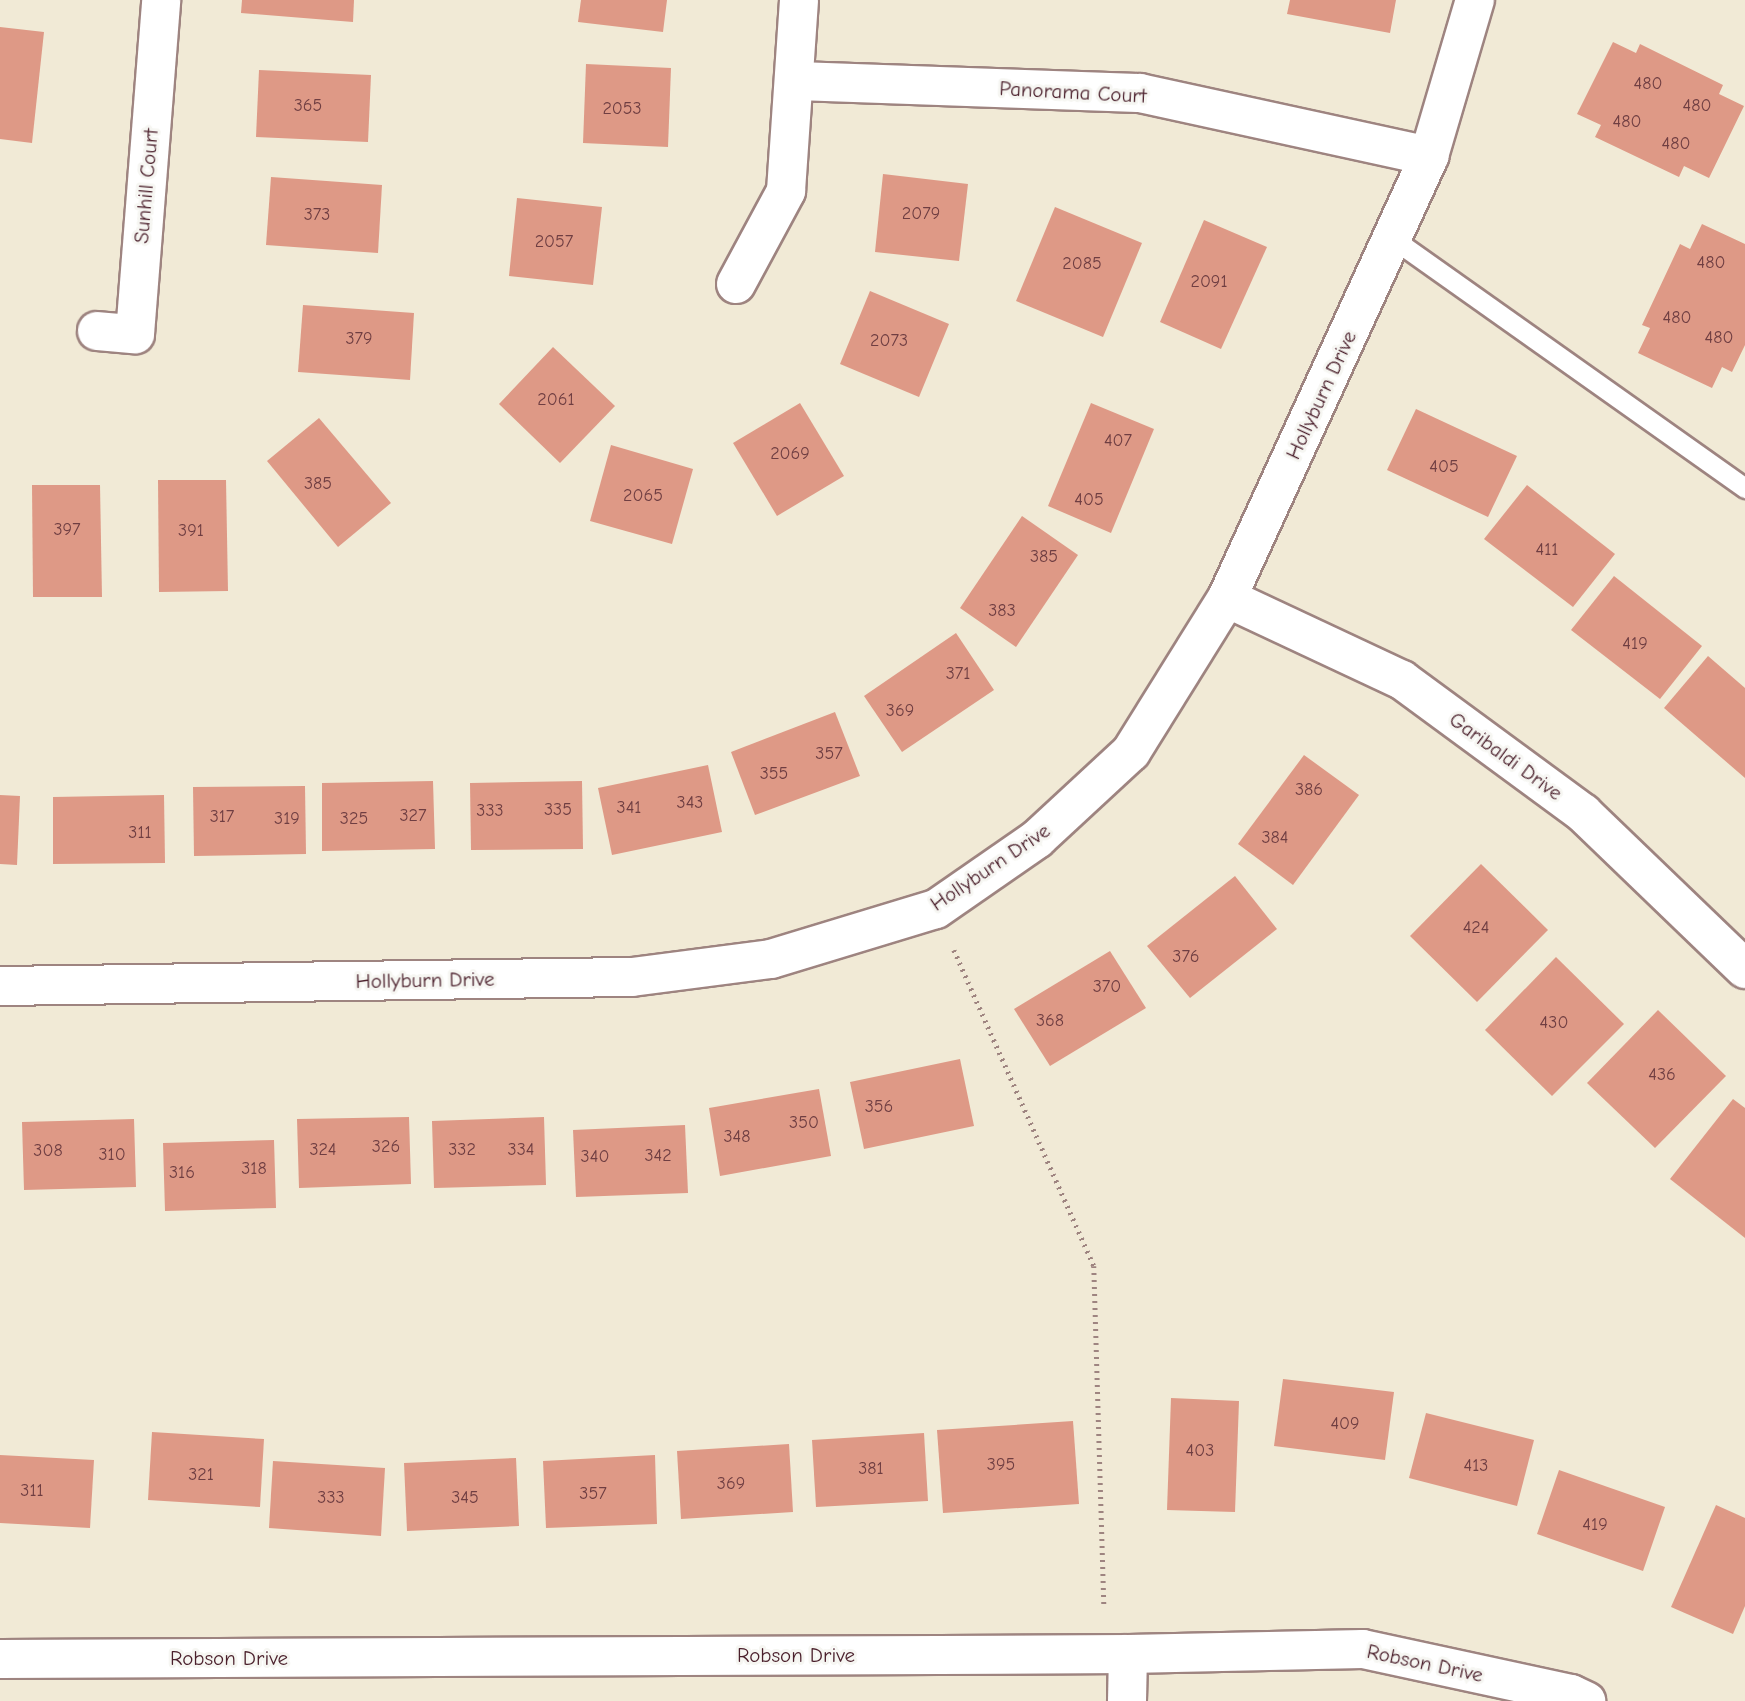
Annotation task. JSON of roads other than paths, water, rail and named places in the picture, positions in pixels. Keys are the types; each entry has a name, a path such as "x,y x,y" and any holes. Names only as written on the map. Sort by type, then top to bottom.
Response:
{"street":[{"name":"Sunhill Court","path":"97,331 135,334 161,0"},
{"path":"736,284 786,191 799,0"},
{"name":"Hollyburn Drive","path":"0,986 632,977 771,959 936,909 1037,839 1131,752 1227,598 1429,156 1475,0"},
{"name":"Panorama Court","path":"794,82 1140,93 1429,156"},
{"name":"Garibaldi Drive","path":"1227,598 1402,680 1583,813 1745,969"},
{"name":"Robson Drive","path":"0,1659 1128,1654 1363,1649 1571,1694 1586,1701"},
{"path":"1127,1701 1128,1654"}],"lane":[{"path":"1392,238 1745,488"}]}
